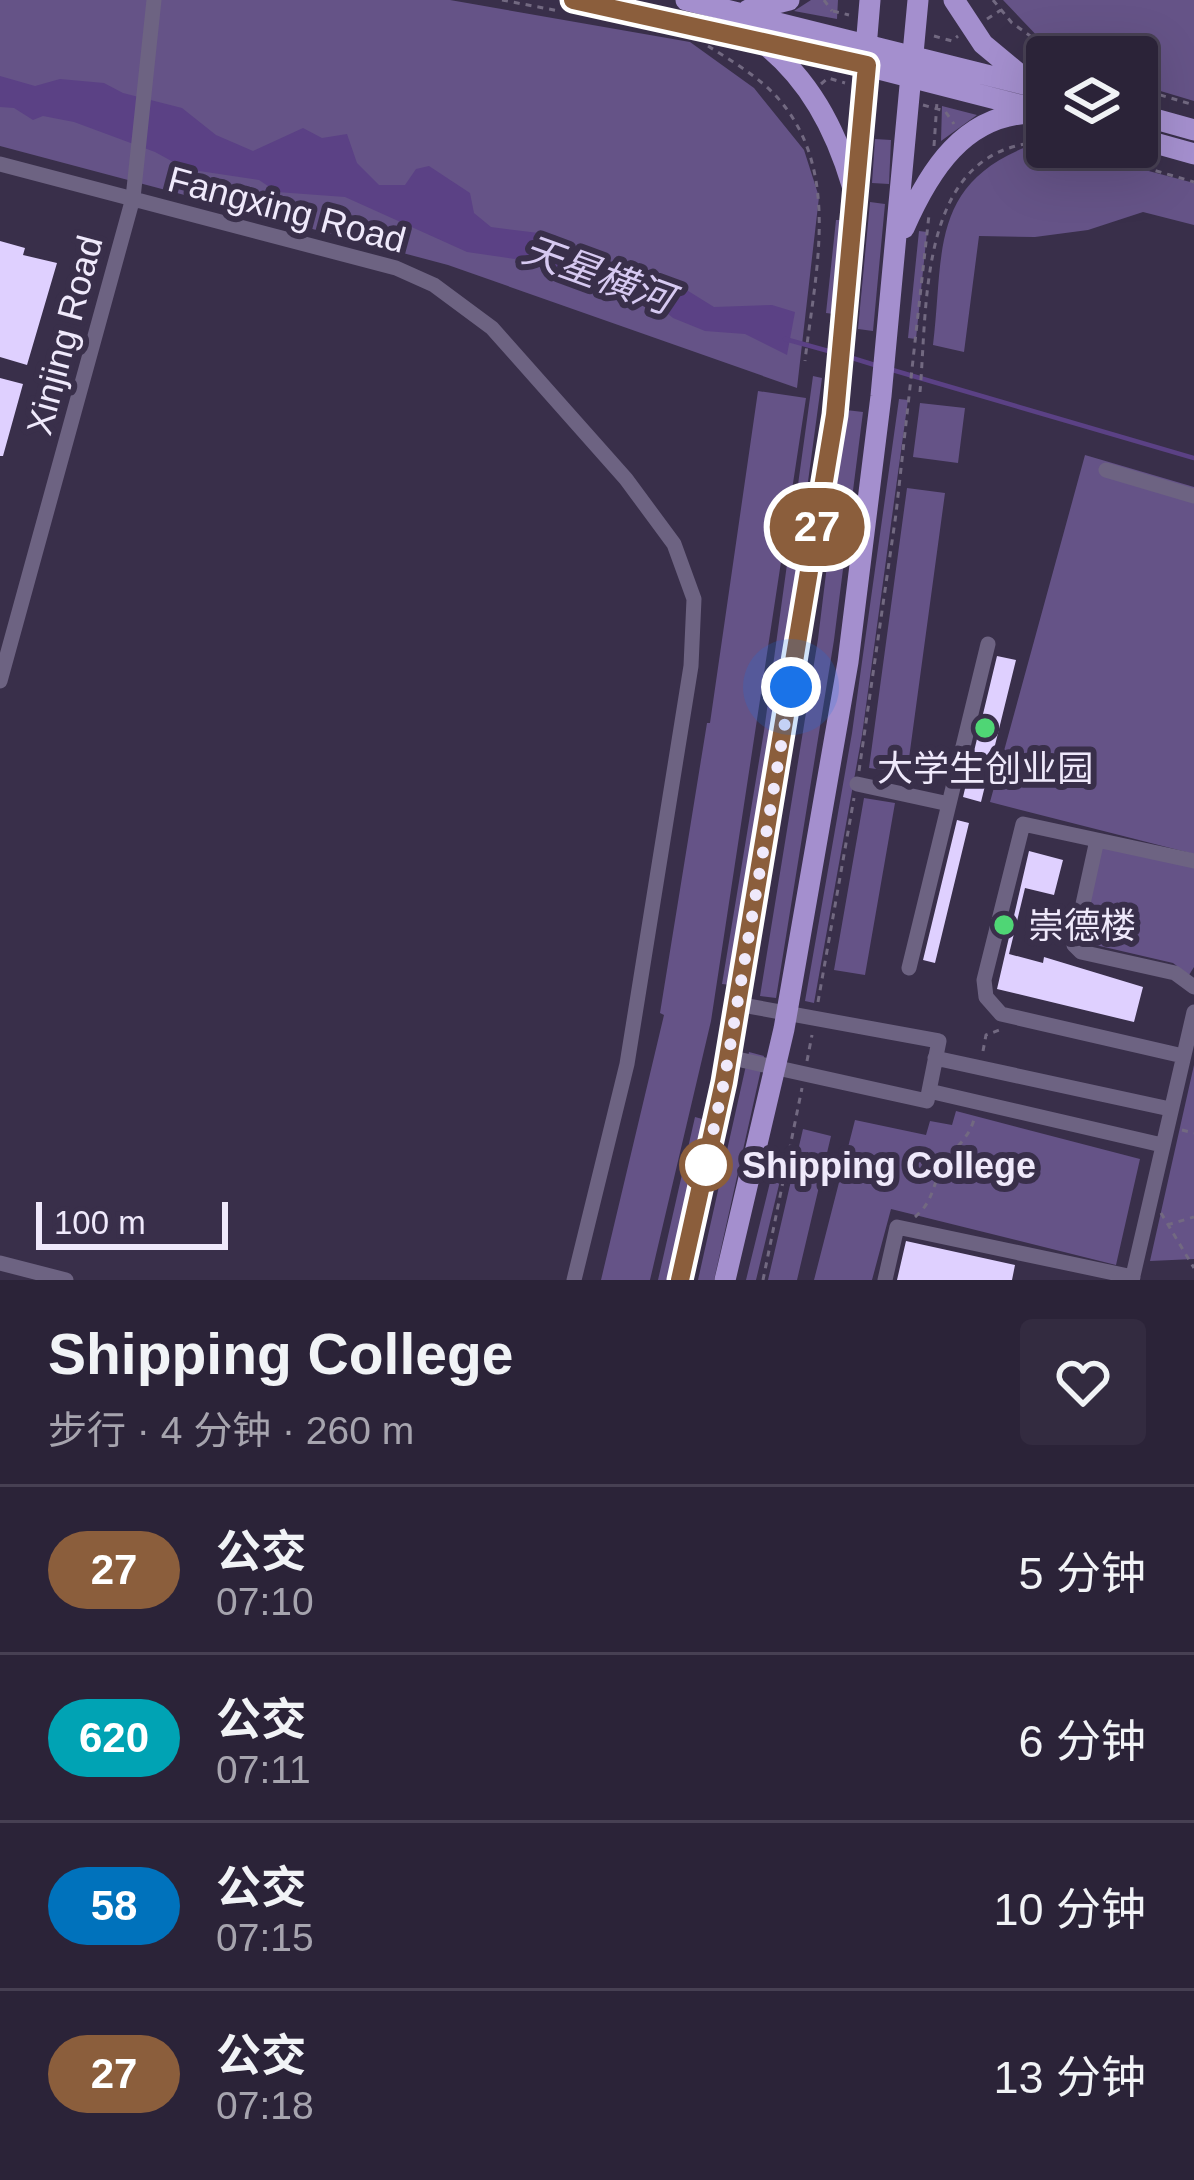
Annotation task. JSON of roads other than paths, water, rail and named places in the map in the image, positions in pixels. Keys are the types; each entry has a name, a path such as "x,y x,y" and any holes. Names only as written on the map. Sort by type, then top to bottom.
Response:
{"main road":[{"path":"686,0 742,11 1026,105"},
{"path":"742,11 789,0"},
{"path":"680,1280 728,1057 838,380 871,0"},
{"path":"725,1280 788,1013 848,662 881,396 918,0"},
{"path":"953,0 983,44 1026,80"},
{"path":"570,7 867,55"},
{"path":"757,38 788,62 811,93 844,157 855,194"},
{"path":"914,67 1026,86"},
{"path":"896,244 945,152 1011,113 1026,113"},
{"path":"1158,120 1194,130"},
{"path":"1158,144 1194,154"}],"street":[{"name":"Xinjing Road","path":"1,675 133,198 154,0"},
{"name":"Fangxing Road","path":"0,164 396,268 434,285 492,328 626,478 674,544 694,599 691,666 631,1042 574,1280"},
{"path":"1106,470 1194,496"},
{"path":"909,968 988,644"},
{"path":"857,784 950,804"},
{"path":"1183,1056 1001,1014 991,1004 984,980 1023,824 1194,862"},
{"path":"1097,840 1075,945 1081,952 1175,973 1194,987"},
{"path":"728,1057 927,1100 939,1041 737,1004"},
{"path":"885,1280 897,1227 1064,1271 1132,1279 1194,1012"},
{"path":"935,1058 1170,1109"},
{"path":"929,1091 1162,1145"},
{"path":"0,1263 66,1280"}],"water":[{"path":"0,76 35,86 60,79 104,83 123,93 182,108 216,135 253,151 303,128 322,138 347,134 357,163 379,185 405,185 416,169 429,166 470,193 474,213 491,227 555,235 614,269 656,271 714,307 772,305 795,312 787,355 745,334 705,331 633,294 606,295 565,282 529,261 467,252 345,197 277,192 259,180 186,169 155,152 74,122 43,116 33,120 14,108 0,107"}],"waterway":[{"name":"天星横河","path":"785,339 832,352"},
{"name":"天星横河","path":"849,357 878,366"},
{"name":"天星横河","path":"889,369 1194,458"}],"place":[{"name":"大学生创业园","path":"985,728"},
{"name":"崇德楼","path":"1004,925"},
{"name":"Shipping College","path":"706,1165"}]}
